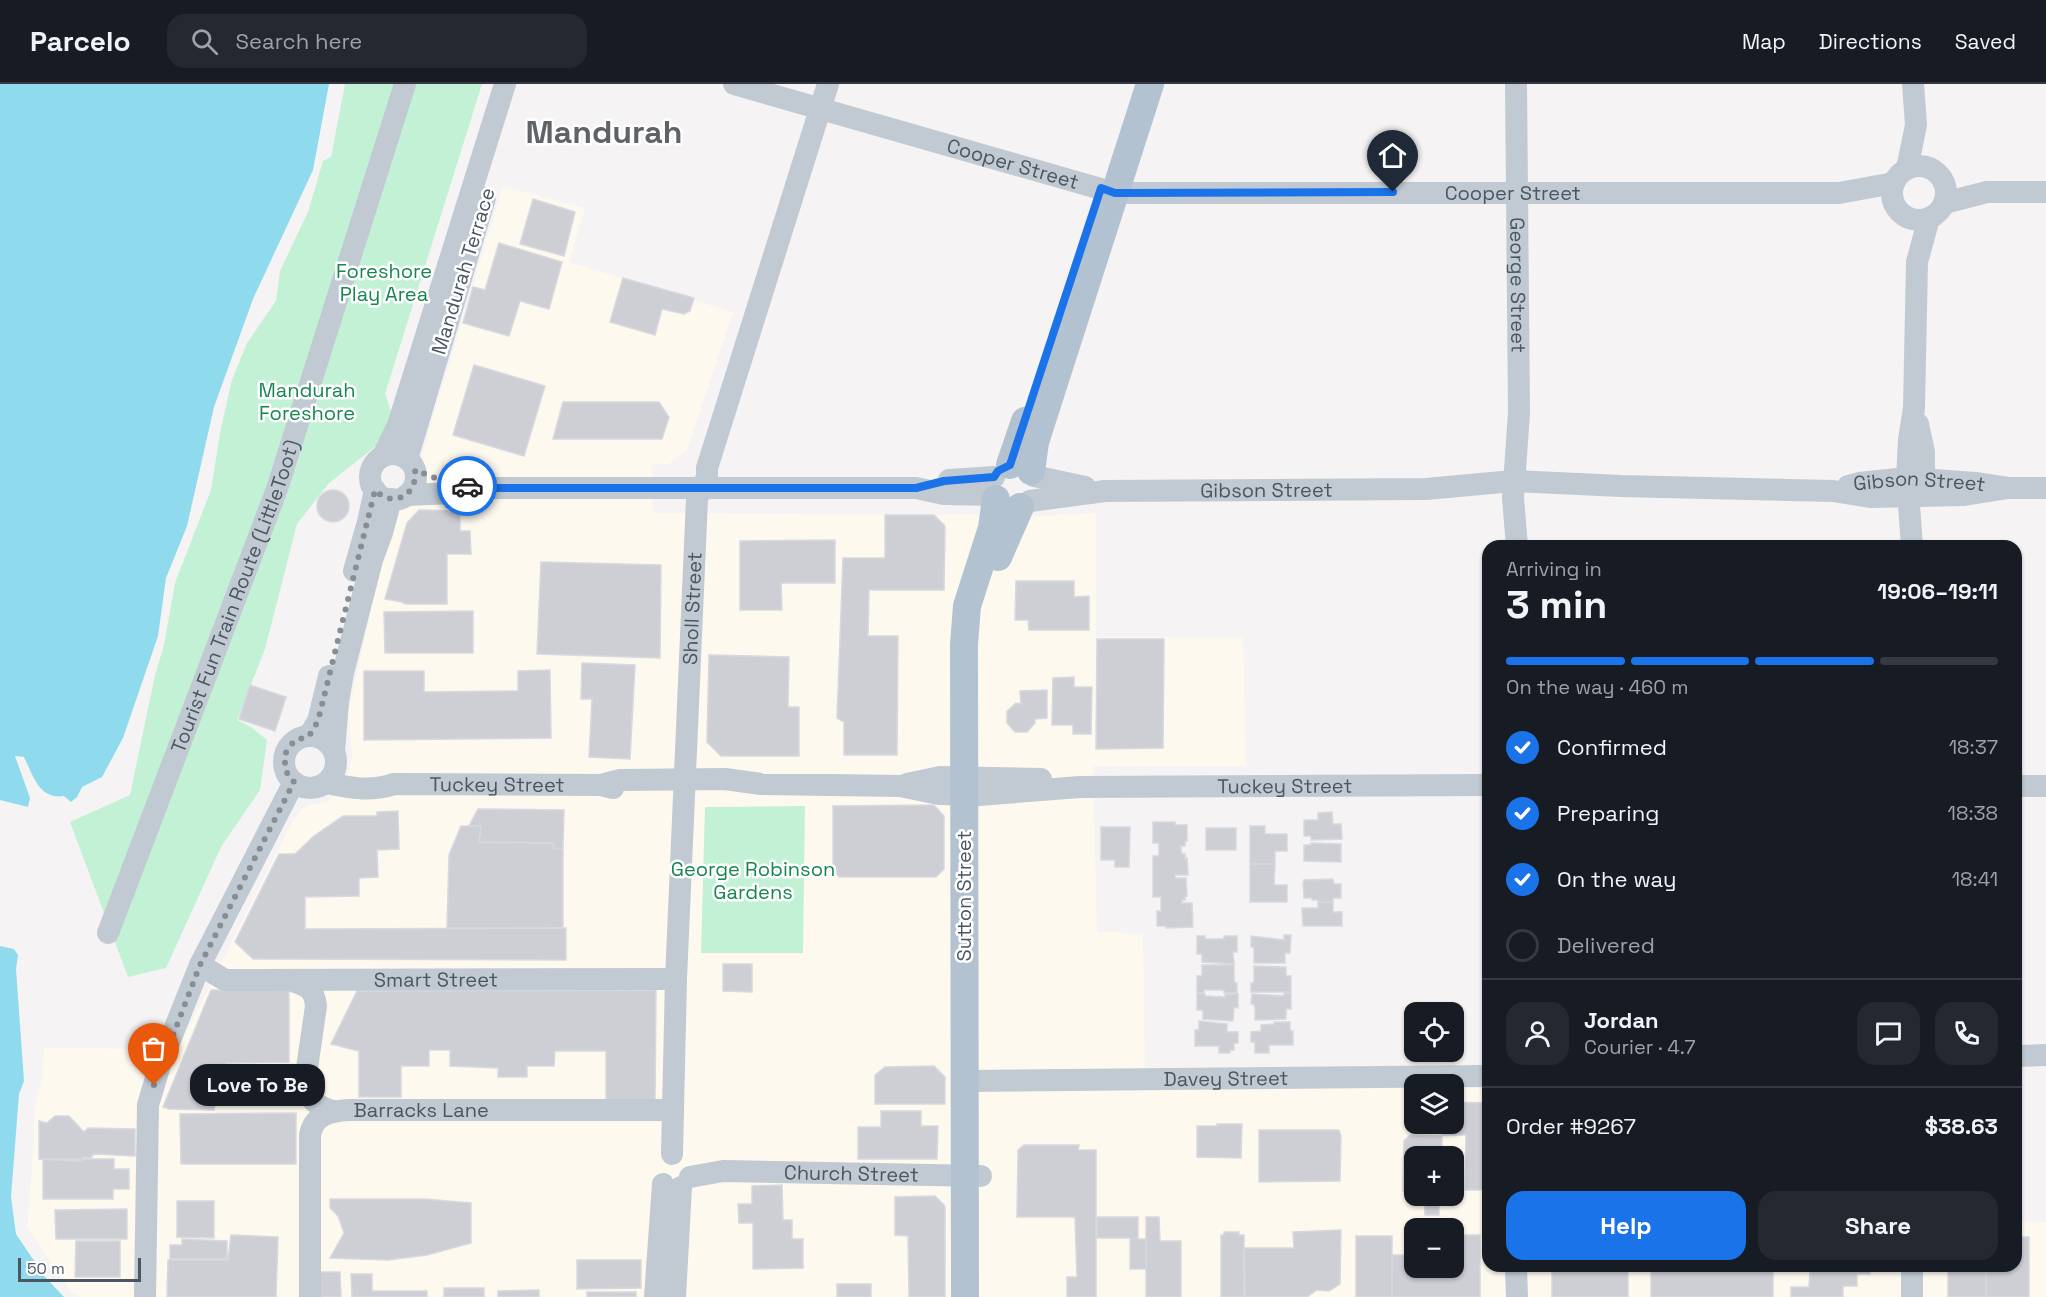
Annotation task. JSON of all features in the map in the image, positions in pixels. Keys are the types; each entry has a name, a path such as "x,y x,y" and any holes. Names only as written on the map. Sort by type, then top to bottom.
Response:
{"main road":[{"name":"Sutton Street","path":"965,1297 972,1176 971,786 980,618 1002,544 1014,486 1108,191 1135,84"},
{"name":"Sutton Street","path":"1108,191 1150,84"},
{"name":"Sutton Street","path":"972,1176 982,1297"}],"street":[{"name":"Tourist Fun Train Route (LittleToot)","path":"108,933 277,489 405,84"},
{"name":"Mandurah Terrace","path":"383,456 398,424 505,84"},
{"name":"Mandurah Terrace","path":"411,465 519,84"},
{"name":"Cooper Street","path":"734,84 1108,191 1899,192"},
{"name":"Sholl Street","path":"675,1297 679,1172 673,1110 676,979 697,500 828,84"},
{"name":"George Street","path":"1516,84 1522,489 1519,540"},
{"path":"1913,84 1916,125 1899,192 1917,262 1914,408 1909,440 1921,540"},
{"path":"1916,125 1936,172 1946,189 1917,262"},
{"path":"1899,192 1915,166 1987,192"},
{"path":"1899,192 1914,219 1987,192 2046,192"},
{"path":"309,736 318,721 391,495 415,484 411,465 396,454 377,459 370,471 370,478 391,495"},
{"name":"Gibson Street","path":"411,465 438,479 455,481 471,488"},
{"name":"Gibson Street","path":"391,495 455,493 471,488 916,488 944,481 1105,491 1522,489 1621,486 1833,491 1870,497 1915,487 1964,495 2008,488 2046,488"},
{"path":"1912,540 1915,487"},
{"path":"332,766 324,740 309,736 294,741 285,754 285,770 294,782 310,788 319,787 332,766 338,702 344,673 391,495"},
{"name":"Tuckey Street","path":"332,766 394,784 601,785 620,780 684,785 725,779 761,784 900,786 939,794 971,786 1040,779 1080,788 1482,785"},
{"path":"145,1297 148,1105 163,1058 200,965 294,782"},
{"path":"2022,786 2046,786"},
{"name":"Smart Street","path":"200,965 225,980 676,979"},
{"path":"288,980 307,986 315,994 316,1006 305,1082 307,1092 314,1102 322,1108 333,1111"},
{"path":"2022,1056 2046,1055"},
{"name":"Davey Street","path":"972,1081 1482,1076"},
{"name":"Barracks Lane","path":"310,1297 310,1135 316,1120 323,1114 333,1111 673,1110"},
{"name":"Sholl Street","path":"655,1297 679,1172"},
{"name":"Church Street","path":"679,1172 972,1176"},
{"path":"1516,1272 1516,1297"},
{"path":"1912,1272 1912,1297"}],"shaded area":[{"path":"503,186 585,208 569,262 733,312 687,450 669,464 651,465 653,513 1045,516 1096,513 1096,637 1243,637 1246,766 1093,766 1097,932 1143,933 1145,1072 1482,1072 1482,1272 2022,1272 2022,1221 2046,1222 2046,1297 80,1297 73,1294 27,1228 34,1141 34,1110 42,1078 44,1048 178,1049 293,820 306,806 326,802 338,792 346,778 352,758 348,713 394,509 422,492 426,481 422,454"}],"green space":[{"name":"Mandurah Foreshore","path":"345,84 482,84 385,394 394,419 381,442 329,483 297,524 265,649 237,720 251,727 267,740 260,790 221,847 166,968 128,977 70,822 130,795 155,675 164,645 175,583 211,490 220,433 232,380 247,343 276,301 280,271 308,212 323,161 331,157"},
{"name":"George Robinson Gardens","path":"805,806 803,953 701,953 705,807"}],"water":[{"path":"0,84 329,84 313,170 253,299 214,407 187,526 166,578 158,636 123,738 102,777 82,787 77,797 71,802 64,796 48,794 43,790 38,785 24,757 15,756 30,798 28,807 0,800"},
{"path":"0,946 14,949 18,955 16,969 24,1081 19,1094 11,1197 16,1234 45,1277 64,1297 0,1297"}],"building":[{"path":"533,199 575,212 564,256 520,244"},
{"path":"499,243 562,262 549,309 520,301 509,336 463,323 473,287 485,290"},
{"path":"623,278 694,298 690,311 684,314 662,309 655,335 610,322"},
{"path":"474,365 545,386 524,456 453,435"},
{"path":"563,402 659,402 669,417 662,439 553,439"},
{"path":"333,490 344,495 349,506 344,517 333,522 322,517 317,506 322,495"},
{"path":"419,510 460,511 460,531 470,531 471,554 447,554 447,604 405,604 385,599 407,523"},
{"path":"885,515 934,515 945,526 944,590 869,590 868,636 898,636 897,755 844,755 844,722 837,718 843,558 885,558"},
{"path":"835,540 835,583 781,583 782,610 740,610 740,541"},
{"path":"541,562 661,565 660,658 537,654"},
{"path":"1016,581 1074,581 1074,597 1089,596 1089,630 1029,630 1028,620 1015,620"},
{"path":"473,611 473,653 385,653 384,612"},
{"path":"1097,639 1164,639 1163,748 1096,749"},
{"path":"709,655 789,657 788,707 799,707 799,756 721,756 707,742"},
{"path":"582,663 635,665 630,759 589,757 592,699 581,699"},
{"path":"550,670 551,738 364,740 364,671 424,671 424,692 518,691 518,671"},
{"path":"1074,677 1074,687 1092,687 1091,734 1073,734 1073,725 1052,725 1053,678"},
{"path":"250,685 286,697 275,731 239,719"},
{"path":"1047,690 1047,718 1035,719 1035,723 1027,732 1015,732 1007,723 1007,711 1016,703 1021,704 1020,691"},
{"path":"934,805 944,816 944,869 936,877 839,877 833,870 833,806"},
{"path":"478,809 564,810 563,849 554,849 553,843 479,842 481,826 469,826"},
{"path":"398,811 399,849 377,850 378,877 359,878 359,896 305,897 305,929 566,928 566,960 253,959 235,942 279,854 295,854 314,836 343,816 377,816 377,812"},
{"path":"1332,812 1333,824 1341,824 1342,839 1311,840 1311,836 1304,836 1304,820 1318,820 1318,813"},
{"path":"1153,822 1175,822 1175,825 1187,825 1187,841 1185,841 1185,846 1181,846 1181,850 1182,854 1185,854 1185,859 1187,858 1188,875 1175,875 1175,878 1186,878 1187,896 1182,903 1192,903 1193,927 1157,926 1157,911 1161,911 1161,897 1153,897 1153,856 1159,856 1159,843 1153,843"},
{"path":"461,826 481,826 479,842 553,843 554,849 563,849 563,928 447,928 449,855"},
{"path":"1250,826 1265,826 1265,834 1287,834 1287,851 1275,851 1275,864 1250,864"},
{"path":"1101,827 1130,827 1129,867 1115,867 1115,860 1101,860"},
{"path":"1206,828 1236,828 1236,850 1206,850"},
{"path":"1311,843 1341,844 1341,862 1304,861 1304,845 1311,845"},
{"path":"1250,864 1275,864 1274,885 1287,885 1287,902 1250,902"},
{"path":"1333,879 1334,884 1341,884 1341,898 1333,898 1333,902 1318,902 1312,898 1304,898 1304,880"},
{"path":"1318,902 1333,902 1333,912 1342,912 1342,926 1303,926 1302,908 1318,908"},
{"path":"1284,935 1291,935 1290,953 1285,953 1285,963 1254,963 1251,936 1284,940"},
{"path":"1197,936 1205,936 1205,939 1224,939 1224,936 1237,936 1237,952 1233,952 1234,964 1202,962 1202,954 1197,954"},
{"path":"723,964 752,964 752,992 723,991"},
{"path":"1202,965 1234,965 1237,993 1224,993 1224,990 1204,990 1204,993 1197,993 1197,976 1202,976"},
{"path":"1254,966 1286,967 1286,976 1291,976 1291,992 1251,992 1251,983 1254,983"},
{"path":"211,990 289,990 289,1062 226,1063 214,1110 163,1107"},
{"path":"656,990 655,1102 606,1101 606,1051 555,1051 554,1066 527,1066 527,1077 498,1077 498,1068 450,1066 450,1050 429,1050 429,1066 401,1066 401,1097 359,1097 359,1051 331,1044 357,991"},
{"path":"1197,993 1205,994 1205,996 1225,997 1225,994 1238,994 1238,1008 1234,1007 1233,1021 1203,1019 1203,1010 1197,1010"},
{"path":"1284,993 1291,993 1291,1009 1286,1009 1286,1019 1255,1020 1254,1004 1251,1004 1252,994 1284,996"},
{"path":"1199,1021 1227,1024 1227,1032 1238,1032 1238,1043 1234,1043 1234,1050 1230,1050 1230,1053 1219,1053 1219,1046 1195,1046 1195,1030 1199,1030"},
{"path":"1274,1022 1290,1022 1290,1031 1293,1031 1293,1045 1269,1045 1269,1053 1255,1053 1255,1042 1251,1042 1251,1032 1261,1031 1261,1025 1274,1024"},
{"path":"934,1066 945,1077 945,1104 875,1104 875,1075 885,1067"},
{"path":"1464,1102 1482,1103 1482,1190 1465,1190 1466,1135 1442,1135 1464,1134"},
{"path":"881,1111 921,1111 921,1126 938,1126 937,1159 858,1159 858,1127 881,1127"},
{"path":"296,1113 296,1164 181,1164 180,1114"},
{"path":"55,1116 69,1116 84,1132 88,1128 135,1129 135,1156 94,1154 91,1158 83,1157 82,1161 39,1159 39,1121 47,1123"},
{"path":"1217,1124 1242,1124 1241,1158 1197,1157 1197,1126 1217,1126"},
{"path":"1259,1130 1339,1130 1341,1136 1340,1181 1259,1182"},
{"path":"1410,1135 1442,1136 1442,1146 1404,1146 1403,1191 1404,1141"},
{"path":"1024,1145 1079,1145 1078,1150 1096,1150 1096,1297 1067,1297 1067,1277 1077,1277 1075,1217 1017,1217 1018,1150"},
{"path":"43,1159 114,1159 114,1169 129,1169 129,1189 113,1189 113,1199 43,1199"},
{"path":"782,1185 783,1220 792,1220 792,1239 803,1239 803,1268 753,1269 753,1223 739,1223 738,1204 752,1204 752,1186"},
{"path":"935,1196 945,1206 945,1297 909,1297 908,1236 895,1235 895,1197"},
{"path":"330,1199 424,1199 471,1203 471,1243 427,1255 388,1260 330,1258 344,1233 338,1216 330,1208"},
{"path":"177,1201 214,1201 214,1238 177,1237"},
{"path":"1425,1206 1439,1206 1439,1215 1425,1215"},
{"path":"127,1209 127,1239 56,1239 55,1210"},
{"path":"1097,1217 1138,1217 1138,1239 1146,1239 1146,1269 1130,1269 1130,1238 1097,1238"},
{"path":"1146,1217 1159,1217 1160,1241 1181,1241 1181,1297 1146,1297"},
{"path":"1341,1230 1340,1284 1329,1291 1317,1290 1307,1297 1245,1297 1244,1248 1294,1248 1293,1232"},
{"path":"1224,1232 1239,1232 1239,1235 1244,1235 1244,1297 1221,1297 1221,1235 1224,1235"},
{"path":"231,1235 278,1237 276,1297 167,1297 168,1260 228,1260"},
{"path":"1464,1235 1480,1235 1480,1297 1392,1297 1392,1255 1404,1255 1404,1278 1464,1278"},
{"path":"1356,1236 1392,1236 1392,1297 1356,1297"},
{"path":"2022,1237 2029,1237 2029,1297 1986,1297 1986,1272 2022,1272"},
{"path":"182,1239 227,1241 227,1259 170,1259 170,1245 182,1245"},
{"path":"76,1241 120,1241 120,1277 75,1277"},
{"path":"577,1260 641,1260 641,1288 577,1289"},
{"path":"319,1272 340,1272 341,1297 320,1297"},
{"path":"1552,1272 1628,1272 1628,1297 1552,1297"},
{"path":"1651,1272 1773,1272 1773,1297 1651,1297"},
{"path":"1810,1272 1870,1272 1870,1274 1857,1274 1857,1286 1843,1286 1843,1297 1791,1297 1791,1287 1809,1287"},
{"path":"1948,1272 1986,1272 1986,1297 1948,1297"},
{"path":"351,1274 372,1274 372,1291 427,1291 427,1297 352,1297"},
{"path":"837,1284 871,1284 871,1297 837,1297"},
{"path":"444,1288 484,1288 484,1297 444,1297"},
{"path":"539,1290 539,1297 498,1297 498,1291"},
{"path":"587,1292 636,1292 636,1297 587,1297"}],"way so far":[{"path":"154,1085 200,965 294,782 285,770 285,754 294,741 309,736 318,721 375,490 385,498 392,500 402,498 412,490 415,484 415,470 438,479 455,481 467,486"}],"place":[{"name":"Love To Be","path":"154,1085"}],"district":[{"name":"Mandurah","path":"604,132"}],"route":[{"path":"467,486 471,488 916,488 944,481 994,477 998,471 1010,465 1101,188 1115,193 1393,192"}],"park label":[{"name":"Foreshore Play Area","path":"384,282"}]}
